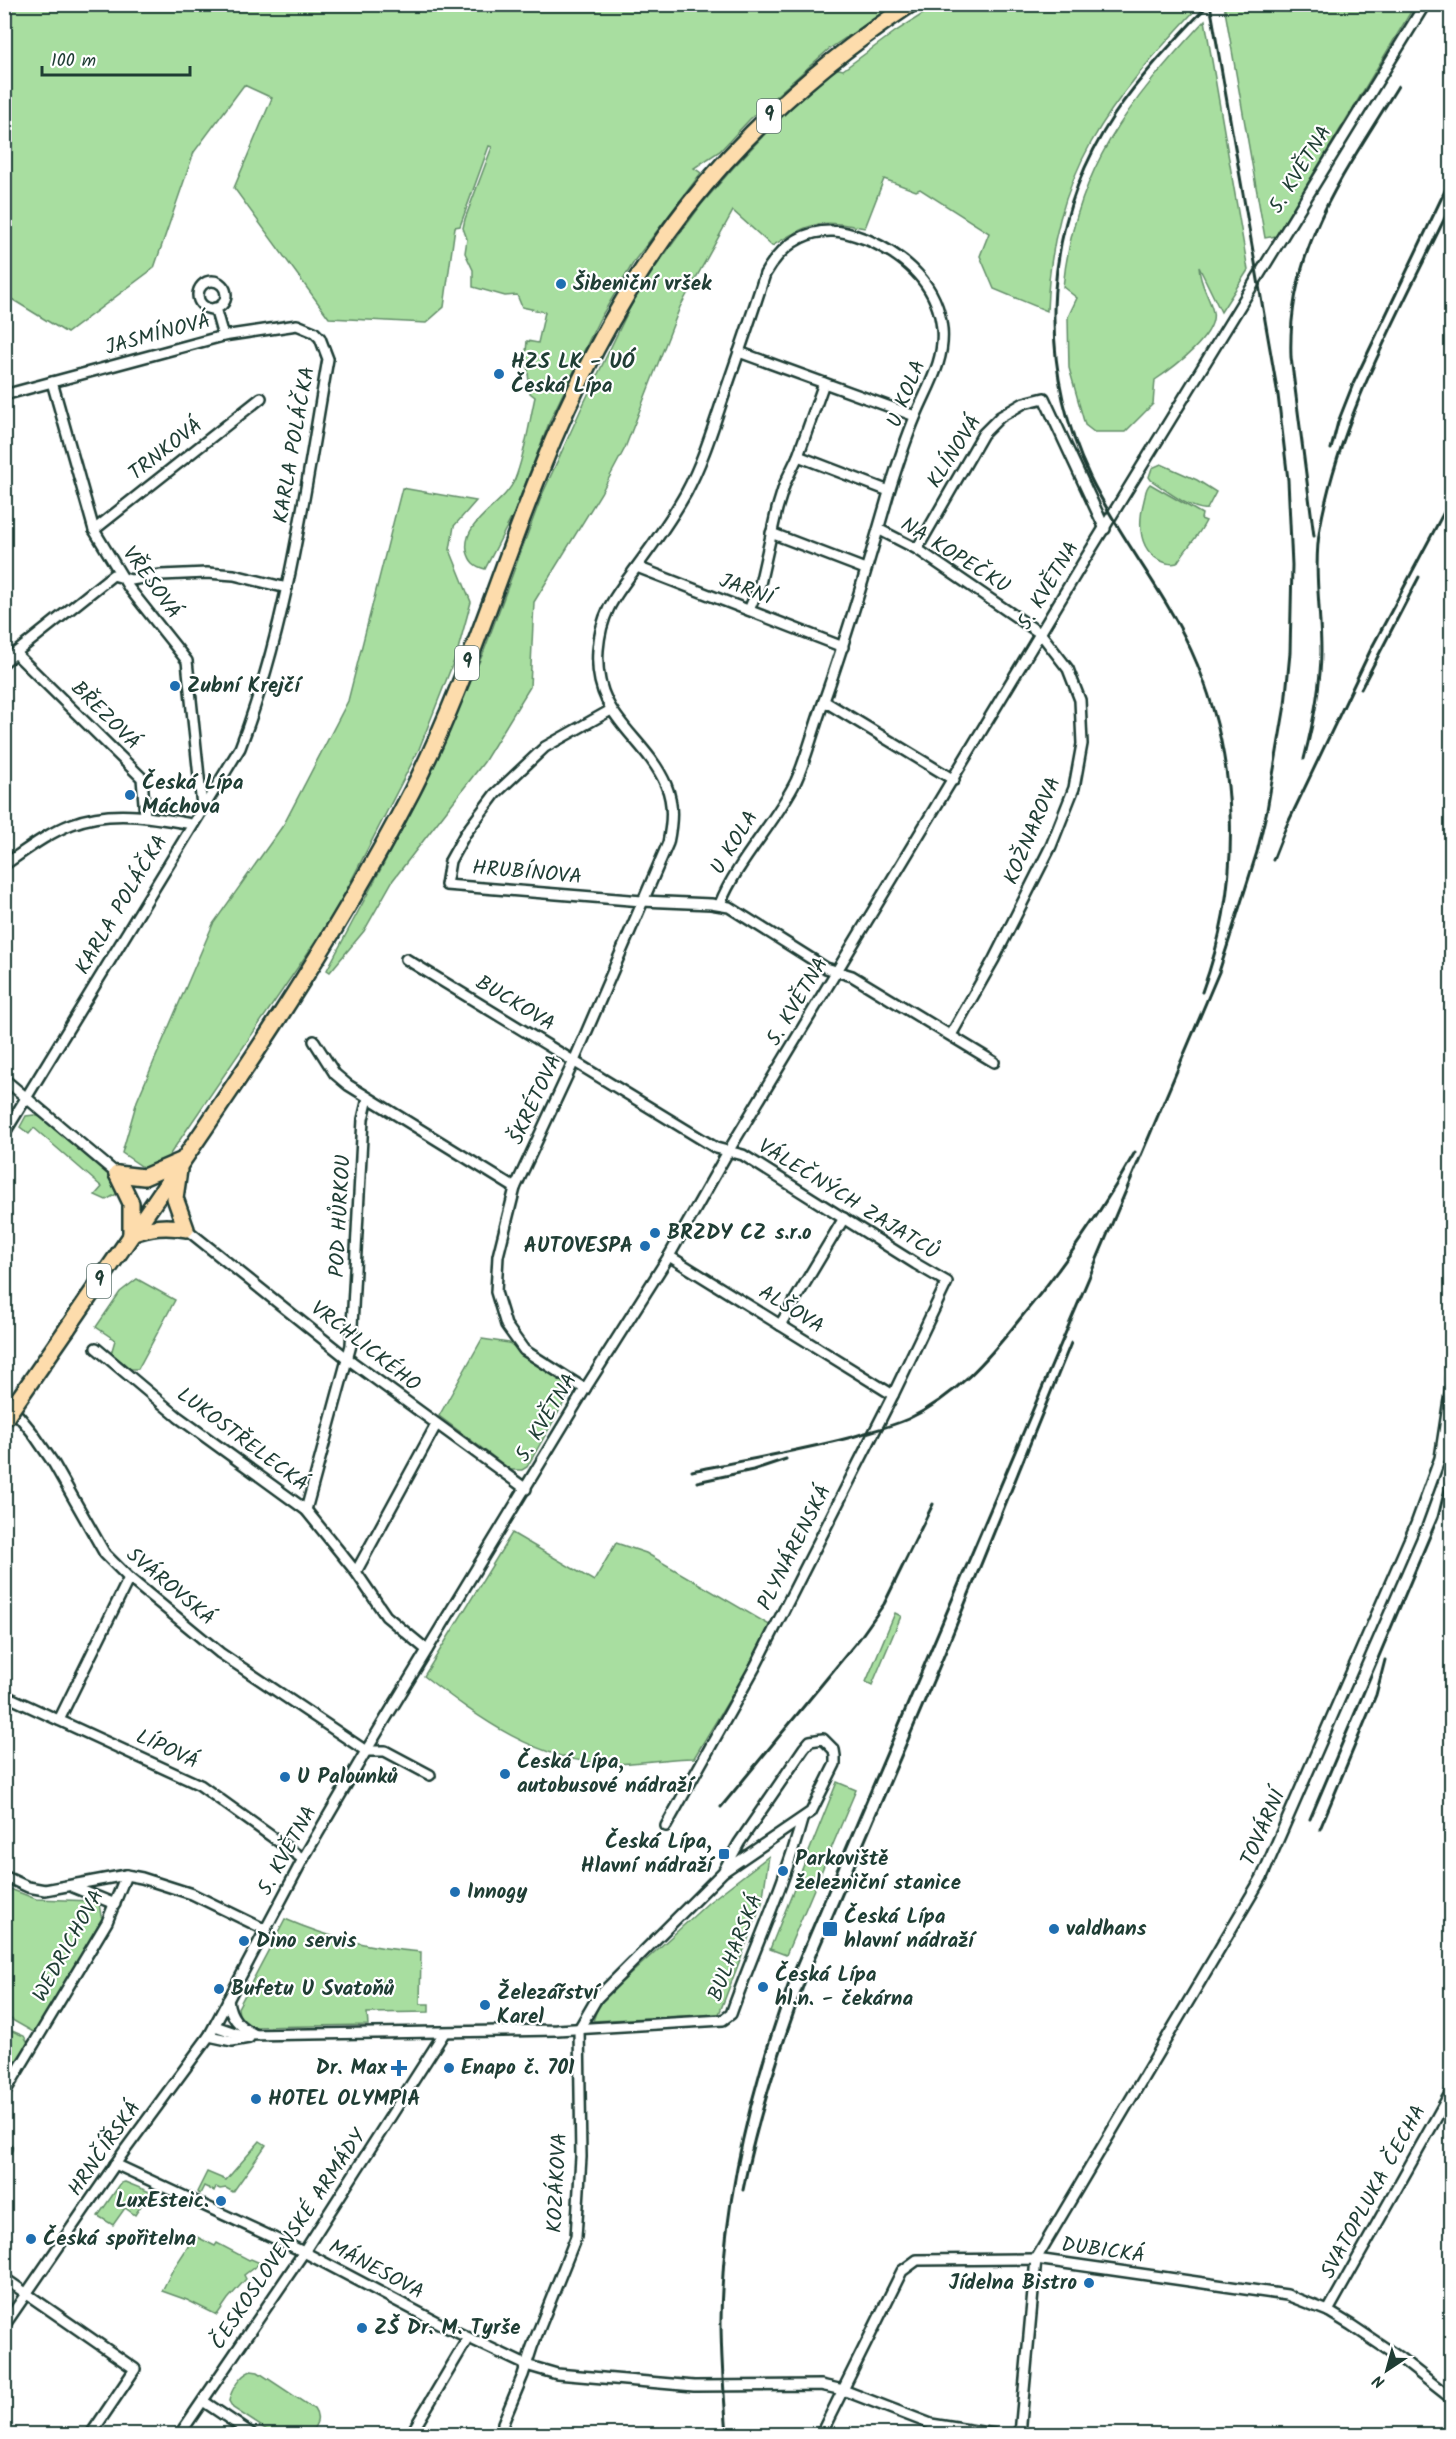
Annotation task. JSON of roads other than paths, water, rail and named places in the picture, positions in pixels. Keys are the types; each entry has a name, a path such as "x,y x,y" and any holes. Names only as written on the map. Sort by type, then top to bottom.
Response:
{"main road":[{"name":"9","path":"4,1420 181,1161 338,925 367,876 414,787 456,688 561,420 596,346 634,280 688,205 767,118 839,54 911,4"},
{"path":"117,1174 144,1177 181,1161"},
{"path":"181,1161 175,1186 175,1198 186,1229"},
{"path":"117,1174 131,1203 131,1234 150,1227 171,1226 186,1229"}],"street":[{"name":"5. KVĚTNA","path":"215,2026 303,1859 427,1650 585,1389 669,1256 729,1150 1262,267 1425,4"},
{"name":"U KOLA","path":"670,800 660,773 611,710 599,672 600,632 621,585 637,567 686,494 704,454 765,274 774,258 786,246 803,236 820,231 835,231 858,236 898,256 921,276 933,296 940,315 943,346 940,363 915,416 889,491 880,530 843,647 796,781 720,904"},
{"path":"215,308 223,336"},
{"name":"JASMÍNOVÁ","path":"4,395 223,336 297,325 314,332 320,338"},
{"name":"KARLA POLÁČKA","path":"4,1134 202,806 240,748 287,588 328,359 320,338"},
{"path":"739,352 915,416"},
{"name":"VŘESOVÁ","path":"52,382 94,530 129,588 188,661 202,806"},
{"path":"749,610 760,584 785,483 798,456 824,383"},
{"name":"TRNKOVÁ","path":"94,530 261,398"},
{"name":"KLÍNOVÁ","path":"917,549 983,434 1000,417 1024,403 1044,398 1105,529"},
{"path":"798,456 889,491"},
{"name":"NA KOPEČKU","path":"880,530 917,549 1041,634"},
{"path":"771,533 866,569"},
{"name":"JARNÍ","path":"637,567 843,647"},
{"path":"4,662 113,575 131,580 161,574 207,573 234,576 287,588"},
{"name":"KOŽNAROVA","path":"951,1035 994,959 1051,846 1074,788 1082,744 1080,700 1068,669 1041,634"},
{"name":"BŘEZOVÁ","path":"15,653 142,778 145,816"},
{"path":"824,702 954,780"},
{"name":"HRUBÍNOVA","path":"611,710 545,747 495,794 465,834 450,861 446,885 642,901 720,904 729,907 826,968 852,976 994,1062"},
{"name":"ŠKRÉTOVA","path":"585,1389 524,1350 506,1325 496,1292 498,1256 515,1188 574,1061 668,843 672,825 670,800"},
{"path":"4,865 46,837 73,823 117,815 145,816 192,824"},
{"name":"BUCKOVA","path":"406,959 716,1148 729,1150"},
{"path":"314,1041 335,1074 348,1085 515,1188"},
{"path":"4,1079 117,1174"},
{"name":"POD HŮRKOU","path":"306,1510 348,1359 356,1282 363,1119 368,1098"},
{"name":"VÁLEČNÝCH ZAJATCŮ","path":"729,1150 743,1155 947,1282"},
{"path":"780,1324 844,1218"},
{"name":"VRCHLICKÉHO","path":"186,1229 348,1359 526,1489"},
{"name":"ALŠOVA","path":"669,1256 893,1395"},
{"name":"PLYNÁRENSKÁ","path":"666,1826 755,1667 893,1395 947,1282"},
{"name":"LUKOSTŘELECKÁ","path":"96,1348 178,1417 306,1510 356,1572 386,1616 427,1650"},
{"name":"TOVÁRNÍ","path":"1036,2259 1262,1877 1416,1524 1440,1458 1452,1380"},
{"name":"SVÁROVSKÁ","path":"4,1398 54,1464 105,1554 129,1578 220,1653 366,1752"},
{"path":"356,1572 436,1425"},
{"path":"59,1720 129,1578"},
{"name":"LÍPOVÁ","path":"4,1695 200,1785 303,1859"},
{"name":"BULHARSKÁ","path":"579,2029 597,1998 723,1872 802,1820 818,1801 835,1764 834,1750 823,1739 810,1741 804,1748 739,1843 723,1872"},
{"path":"366,1752 386,1750 430,1775"},
{"name":"BULHARSKÁ","path":"215,2026 233,2034 257,2035 579,2029 723,2020 731,2014 772,1910 802,1820"},
{"path":"4,1876 36,1889 71,1886 126,1875 142,1878 192,1894 266,1930"},
{"name":"WEDRICHOVA","path":"4,2094 107,1922 126,1875"},
{"path":"71,1886 115,1904"},
{"path":"228,2000 236,2021 244,2029 257,2035"},
{"name":"HRNČÍŘSKÁ","path":"4,2326 115,2164 215,2026"},
{"name":"KOZÁKOVA","path":"503,2434 503,2423 576,2237 581,2157 579,2029"},
{"name":"ČESKOSLOVENSKÉ ARMÁDY","path":"180,2434 304,2252 444,2032"},
{"name":"BULHARSKÁ","path":"209,2036 232,2041 257,2035"},
{"name":"SVATOPLUKA ČECHA","path":"1328,2311 1452,2090"},
{"name":"MÁNESOVA","path":"115,2164 304,2252 468,2338 526,2365 557,2374 694,2386 820,2385 843,2390 931,2424 994,2434"},
{"path":"1020,2434 1036,2259"},
{"name":"DUBICKÁ","path":"821,2434 902,2271 917,2260 1036,2259 1287,2295 1328,2311 1400,2358 1451,2399"},
{"path":"4,2278 135,2369 92,2434"},
{"path":"411,2434 468,2338"},
{"path":"203,2401 252,2434"}],"waterway":[{"path":"1161,4 1171,4"}],"railway":[{"path":"1202,992 1215,950 1224,907 1229,864 1230,820 1227,776 1219,733 1207,691 1191,650 1167,606 1114,521 1090,477 1072,433 1061,387 1055,340 1055,293 1061,246 1073,200 1090,157 1114,115 1135,86 1209,4"},
{"path":"727,2434 721,2321 727,2235 741,2149 775,2024 789,1983 1219,972 1257,852 1267,810 1285,705 1290,653 1292,565 1288,480 1278,395 1210,4"},
{"path":"1314,536 1291,357 1292,318 1298,281 1309,247 1339,182 1398,86"},
{"path":"1331,449 1338,422 1353,384 1452,176"},
{"path":"1304,759 1320,678 1317,558 1320,528 1330,485 1342,443 1375,362 1452,203"},
{"path":"1273,860 1286,827 1371,649 1452,497"},
{"path":"1361,689 1419,577"},
{"path":"692,1471 852,1437 908,1419 941,1400 983,1363 1036,1300 1095,1218 1135,1152"},
{"path":"1310,1819 1438,1517 1448,1463 1445,1380 1452,1301"},
{"path":"743,2190 770,2084 805,1981 943,1658 1071,1343"},
{"path":"697,1482 753,1470 786,1459"},
{"path":"721,1807 860,1638 884,1604 933,1504"},
{"path":"1320,1829 1376,1695 1385,1660"}],"place":[{"name":"Šibeniční vršek","path":"561,284"},
{"name":"HZS LK - UÓ Česká Lípa","path":"499,374"},
{"name":"Zubní Krejčí","path":"175,686"},
{"name":"Česká Lípa Máchova","path":"130,795"},
{"name":"BRZDY CZ s.r.o","path":"655,1233"},
{"name":"AUTOVESPA","path":"645,1246"},
{"name":"Česká Lípa, autobusové nádraží","path":"505,1774"},
{"name":"U Palounků","path":"285,1777"},
{"name":"Česká Lípa, Hlavní nádraží","path":"724,1854"},
{"name":"Parkoviště železniční stanice","path":"783,1871"},
{"name":"Innogy","path":"455,1892"},
{"name":"Česká Lípa hlavní nádraží","path":"830,1929"},
{"name":"valdhans","path":"1054,1929"},
{"name":"Dino servis","path":"244,1941"},
{"name":"Česká Lípa hl.n. - čekárna","path":"763,1987"},
{"name":"Bufetu U Svatoňů","path":"219,1989"},
{"name":"Železářství Karel","path":"485,2005"},
{"name":"Dr. Max","path":"399,2068"},
{"name":"Enapo č. 701","path":"449,2068"},
{"name":"HOTEL OLYMPIA","path":"256,2099"},
{"name":"LuxEsteic.","path":"221,2201"},
{"name":"Česká spořitelna","path":"31,2239"},
{"name":"Jídelna Bistro","path":"1089,2283"},
{"name":"ZŠ Dr. M. Tyrše","path":"362,2328"}]}
